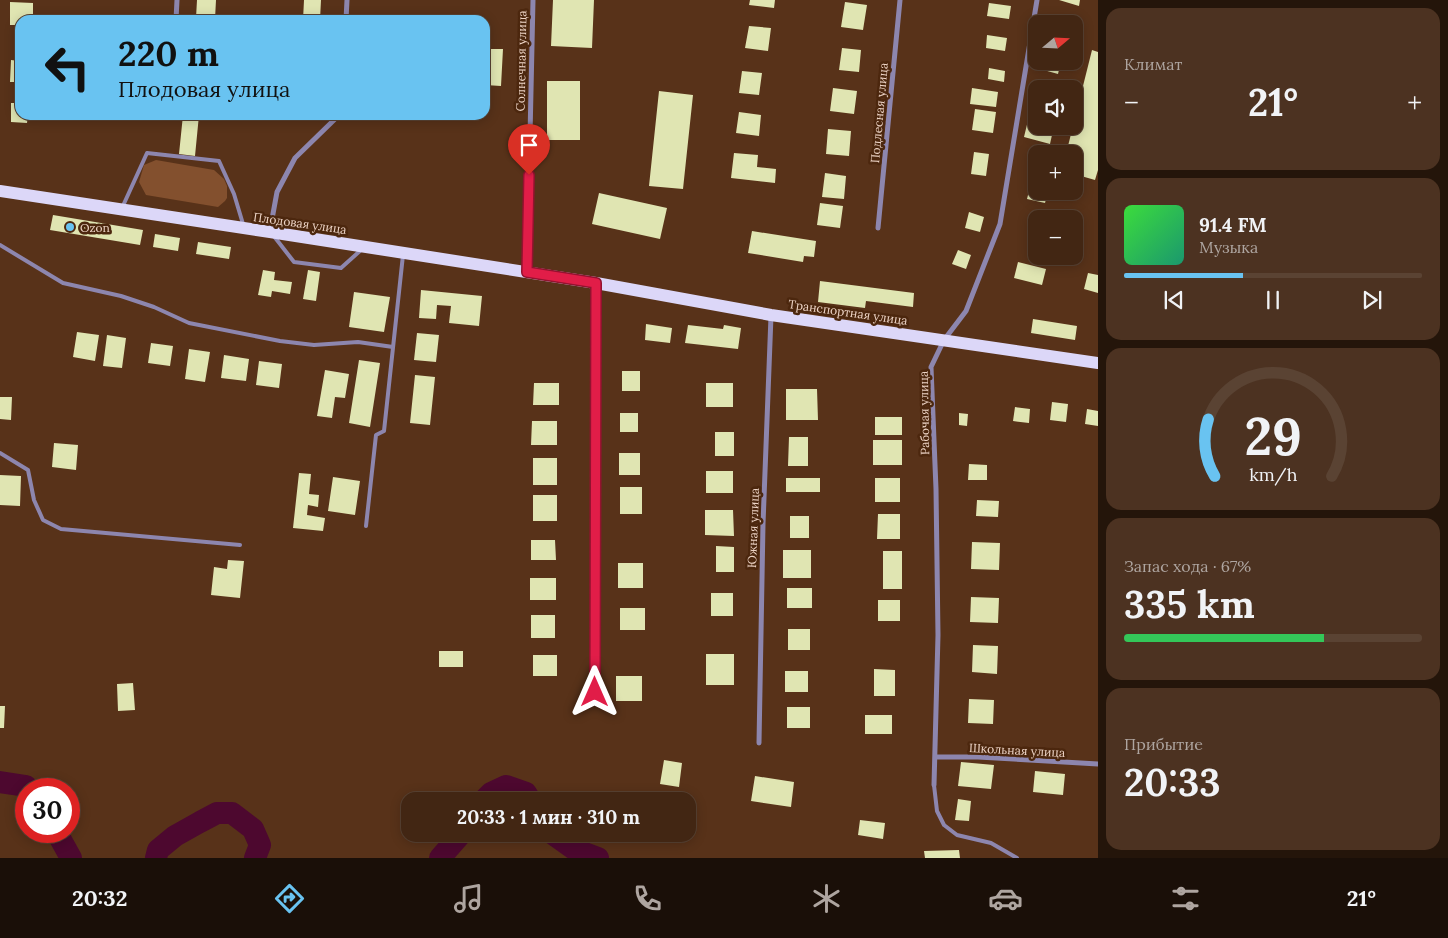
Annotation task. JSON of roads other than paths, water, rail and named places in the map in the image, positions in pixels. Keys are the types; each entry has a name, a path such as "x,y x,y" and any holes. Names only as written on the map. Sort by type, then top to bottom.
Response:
{"main road":[{"name":"Плодовая улица","path":"0,191 596,283"},
{"name":"Транспортная улица","path":"596,283 771,315 1098,363"}],"street":[{"path":"176,15 177,0"},
{"path":"346,0 346,15"},
{"name":"Солнечная улица","path":"527,272 533,0"},
{"name":"Подлесная улица","path":"878,228 900,0"},
{"name":"Рабочая улица","path":"934,785 938,635 932,367 944,340 966,311 1000,224 1037,0"},
{"path":"270,232 277,192 295,158 334,120"},
{"path":"595,692 596,283"},
{"name":"Южная улица","path":"759,743 763,524 771,315"},
{"name":"Школьная улица","path":"935,757 978,756 1098,764"}],"lane":[{"path":"121,210 147,153 219,161 234,194 244,229"},
{"path":"270,232 294,262 340,268 364,247"},
{"path":"0,245 63,283 121,296 154,307 189,323 288,342 314,345 358,342 393,347"},
{"path":"366,526 376,435 384,431 403,253"},
{"path":"0,453 28,470 34,500 42,520 61,529 240,546"},
{"path":"934,785 937,811 944,826 957,835 991,843 1017,858"}],"waterway":[{"path":"0,782 15,784"},
{"path":"493,792 506,786 523,792"},
{"path":"156,858 158,850 175,836 217,813 232,813 253,829 260,845 255,858"},
{"path":"440,858 454,842"},
{"path":"564,842 574,849 598,858"},
{"path":"63,843 71,858"}],"place":[{"name":"Ozon","path":"70,227"}]}
